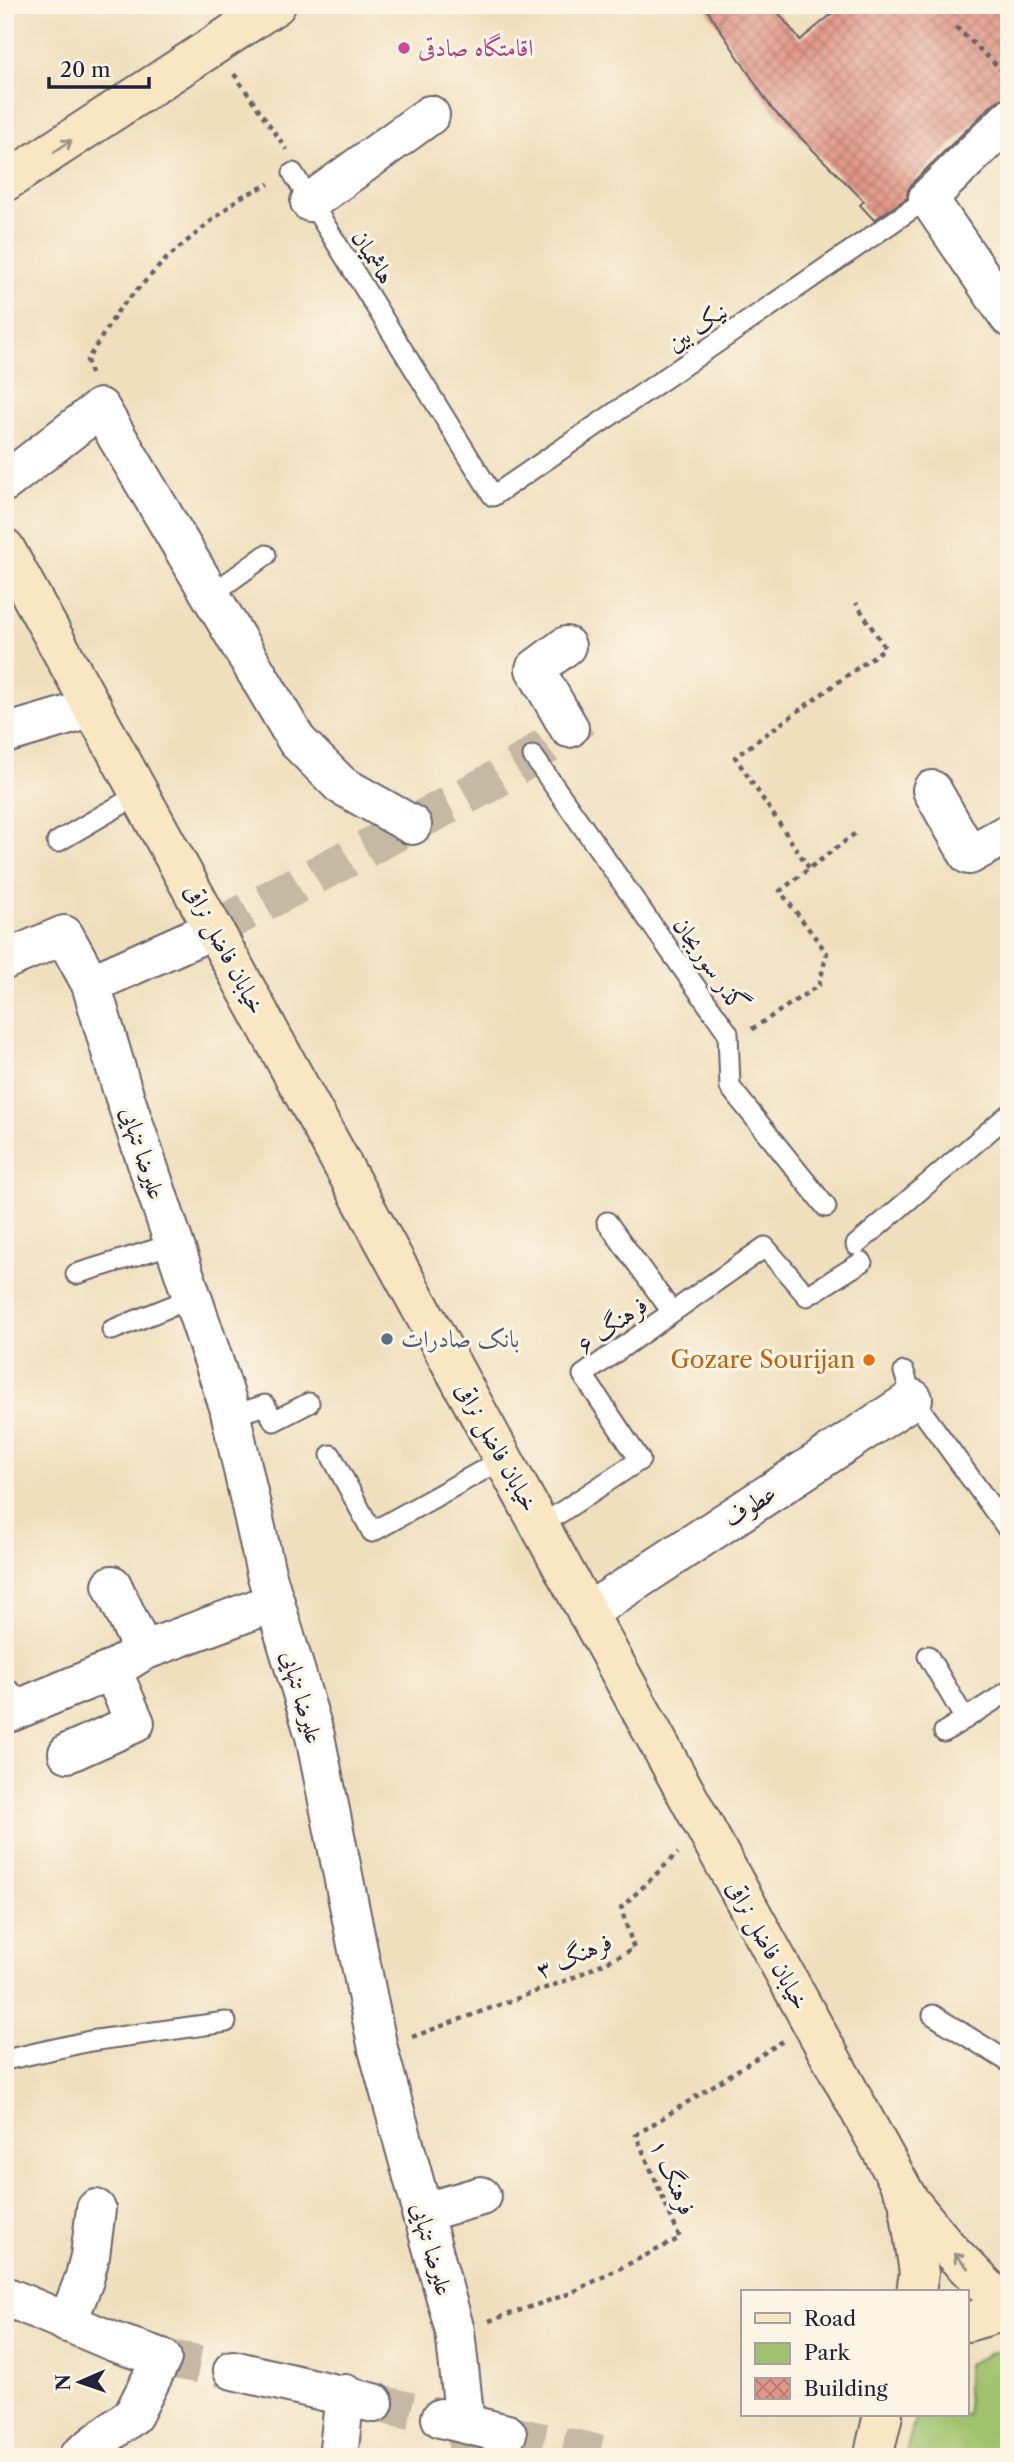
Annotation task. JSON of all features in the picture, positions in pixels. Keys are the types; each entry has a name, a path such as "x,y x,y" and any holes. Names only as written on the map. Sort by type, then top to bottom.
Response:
{"main road":[{"path":"5,182 276,5"},
{"name":"خیابان فاضل نراقی","path":"5,548 908,2199"},
{"path":"908,2199 919,2273 916,2290"},
{"path":"908,2199 947,2247 1009,2310 968,2322"}],"street":[{"path":"301,188 430,115"},
{"path":"1009,119 928,198 1009,317"},
{"path":"5,482 100,408 297,741 341,785 412,825"},
{"path":"566,646 535,669 569,728"},
{"path":"5,734 93,708"},
{"path":"932,790 969,855 1009,833"},
{"path":"91,984 214,929"},
{"name":"علیرضا تنهایی","path":"5,960 64,936 91,984 122,1089 231,1416 266,1573 314,1736 378,2049 455,2331 453,2420 507,2434"},
{"name":"عطوف","path":"587,1613 908,1385"},
{"path":"68,1753 135,1723 128,1661 113,1585"},
{"path":"5,1699 10,1712 275,1602"},
{"path":"421,2213 481,2196"},
{"path":"67,2323 84,2280 96,2209"},
{"path":"5,2296 114,2342 162,2358 133,2415 78,2457"},
{"path":"233,2370 359,2398 338,2457"}],"lane":[{"name":"هاشمیان","path":"301,188 493,496"},
{"name":"نیک بین","path":"493,496 928,198"},
{"path":"212,594 266,555"},
{"name":"گذر سوریجان","path":"533,756 728,1034 730,1087 826,1207"},
{"path":"57,842 141,793"},
{"name":"فرهنگ ۶","path":"540,1526 640,1460 583,1375 765,1247 807,1296 859,1254 1009,1114"},
{"path":"607,1222 672,1312"},
{"path":"76,1274 173,1244"},
{"path":"112,1330 192,1298"},
{"path":"908,1385 1009,1531"},
{"path":"231,1416 265,1405 274,1421 309,1403"},
{"path":"331,1455 372,1532 503,1459"},
{"path":"928,1656 965,1719"},
{"path":"944,1732 1009,1690"},
{"path":"933,2015 1009,2062"},
{"path":"5,2060 90,2040 226,2022"}],"path":[{"path":"956,27 1009,77"},
{"path":"100,408 87,360 120,308 168,257 239,198 301,188 292,157 214,44"},
{"path":"809,868 735,757 886,648 856,603"},
{"path":"729,1045 819,985 827,953 780,891 857,832"},
{"name":"فرهنگ ۳","path":"378,2049 570,1979 634,1949 621,1908 705,1828"},
{"name":"فرهنگ ۱","path":"455,2331 512,2315 572,2293 680,2238 636,2135 811,2023"}],"green space":[{"path":"1009,2350 1009,2457 906,2457 910,2434 918,2416 968,2416 968,2364 991,2353"}],"building":[{"path":"704,5 772,5 800,40 843,5 1009,5 1009,98 994,103 913,182 907,198 874,220 860,205 864,201 772,109"}],"tunnel":[{"path":"214,929 490,783 533,756 582,718"},
{"path":"162,2358 233,2370"},
{"path":"374,2403 441,2418"},
{"path":"465,2423 468,2457"},
{"path":"507,2434 613,2457"}],"place":[{"name":"اقامتگاه صادقی","path":"404,48"},
{"name":"بانک صادرات","path":"387,1339"},
{"name":"Gozare Sourijan","path":"869,1360"}]}
